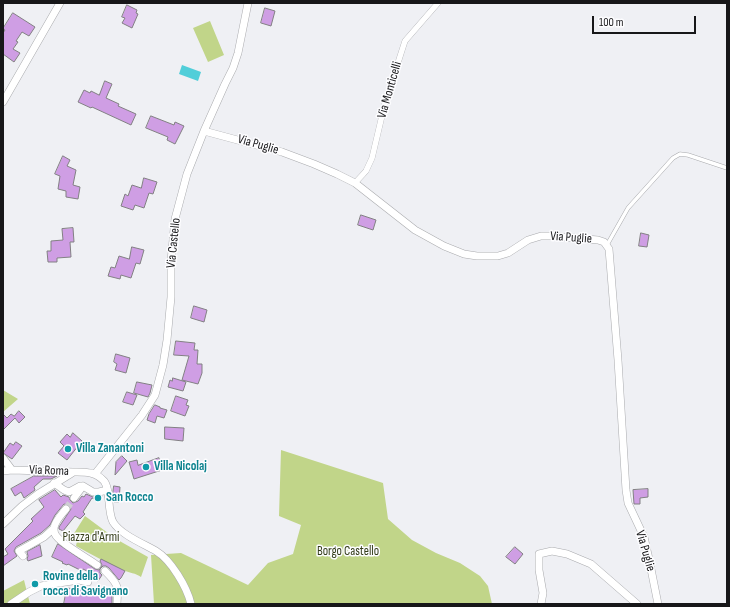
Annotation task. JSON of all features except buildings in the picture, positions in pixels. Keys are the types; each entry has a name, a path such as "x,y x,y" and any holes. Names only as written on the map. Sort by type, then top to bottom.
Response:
{"street":[{"path":"3,102 60,3"},
{"name":"Via Castello","path":"95,474 142,416 155,395 163,365 167,340 171,297 171,261 175,219 187,174 204,131 233,68 238,53 248,3"},
{"name":"Via Monticelli","path":"355,183 366,171 372,158 385,103 405,41 438,3"},
{"name":"Via Puglie","path":"204,131 282,152 338,174 355,183 415,230 444,246 464,254 477,256 498,256 508,253 528,240 541,236 598,240 607,245 609,249 612,280 626,490 628,503 644,537 658,604"},
{"path":"3,458 12,470"},
{"name":"Via Roma","path":"3,471 81,472 95,474"},
{"path":"3,524 22,506 38,494 73,472"},
{"path":"95,474 104,481 107,487 109,509 113,522 119,529 138,542 157,551 170,563 183,584 190,598 191,604"},
{"path":"54,483 69,492 80,486 83,486 93,492 107,490"},
{"path":"74,498 83,486"},
{"path":"23,556 20,552 44,538 54,528 66,509"},
{"path":"54,528 54,534 58,539 97,565"},
{"path":"541,604 543,593 539,570 539,554 552,551 567,554 591,564 637,604"},
{"path":"105,571 118,587 117,604"},
{"path":"11,604 41,586 79,580 88,582"}],"lane":[{"path":"607,245 628,208 673,158 680,154 688,155 727,168"}],"green space":[{"path":"210,21 224,55 208,62 193,28"},
{"path":"3,390 18,399 3,412"},
{"name":"Borgo Castello","path":"281,450 383,483 388,519 412,540 436,553 460,563 480,576 488,586 492,604 154,604 151,555 181,553 248,585 268,563 293,554 301,525 279,516"},
{"name":"Piazza d'Armi","path":"85,516 116,539 148,557 141,577 125,571 76,546 77,541 67,539 68,534 73,535"},
{"path":"24,580 30,604 3,604 3,591"}],"water":[{"path":"182,65 201,72 198,81 179,74"}],"tunnel":[{"path":"66,509 74,498"}],"place":[{"name":"Villa Zanantoni","path":"68,449"},
{"name":"Villa Nicolaj","path":"146,467"},
{"name":"San Rocco","path":"98,498"},
{"name":"Rovine della rocca di Savignano","path":"35,584"}]}
